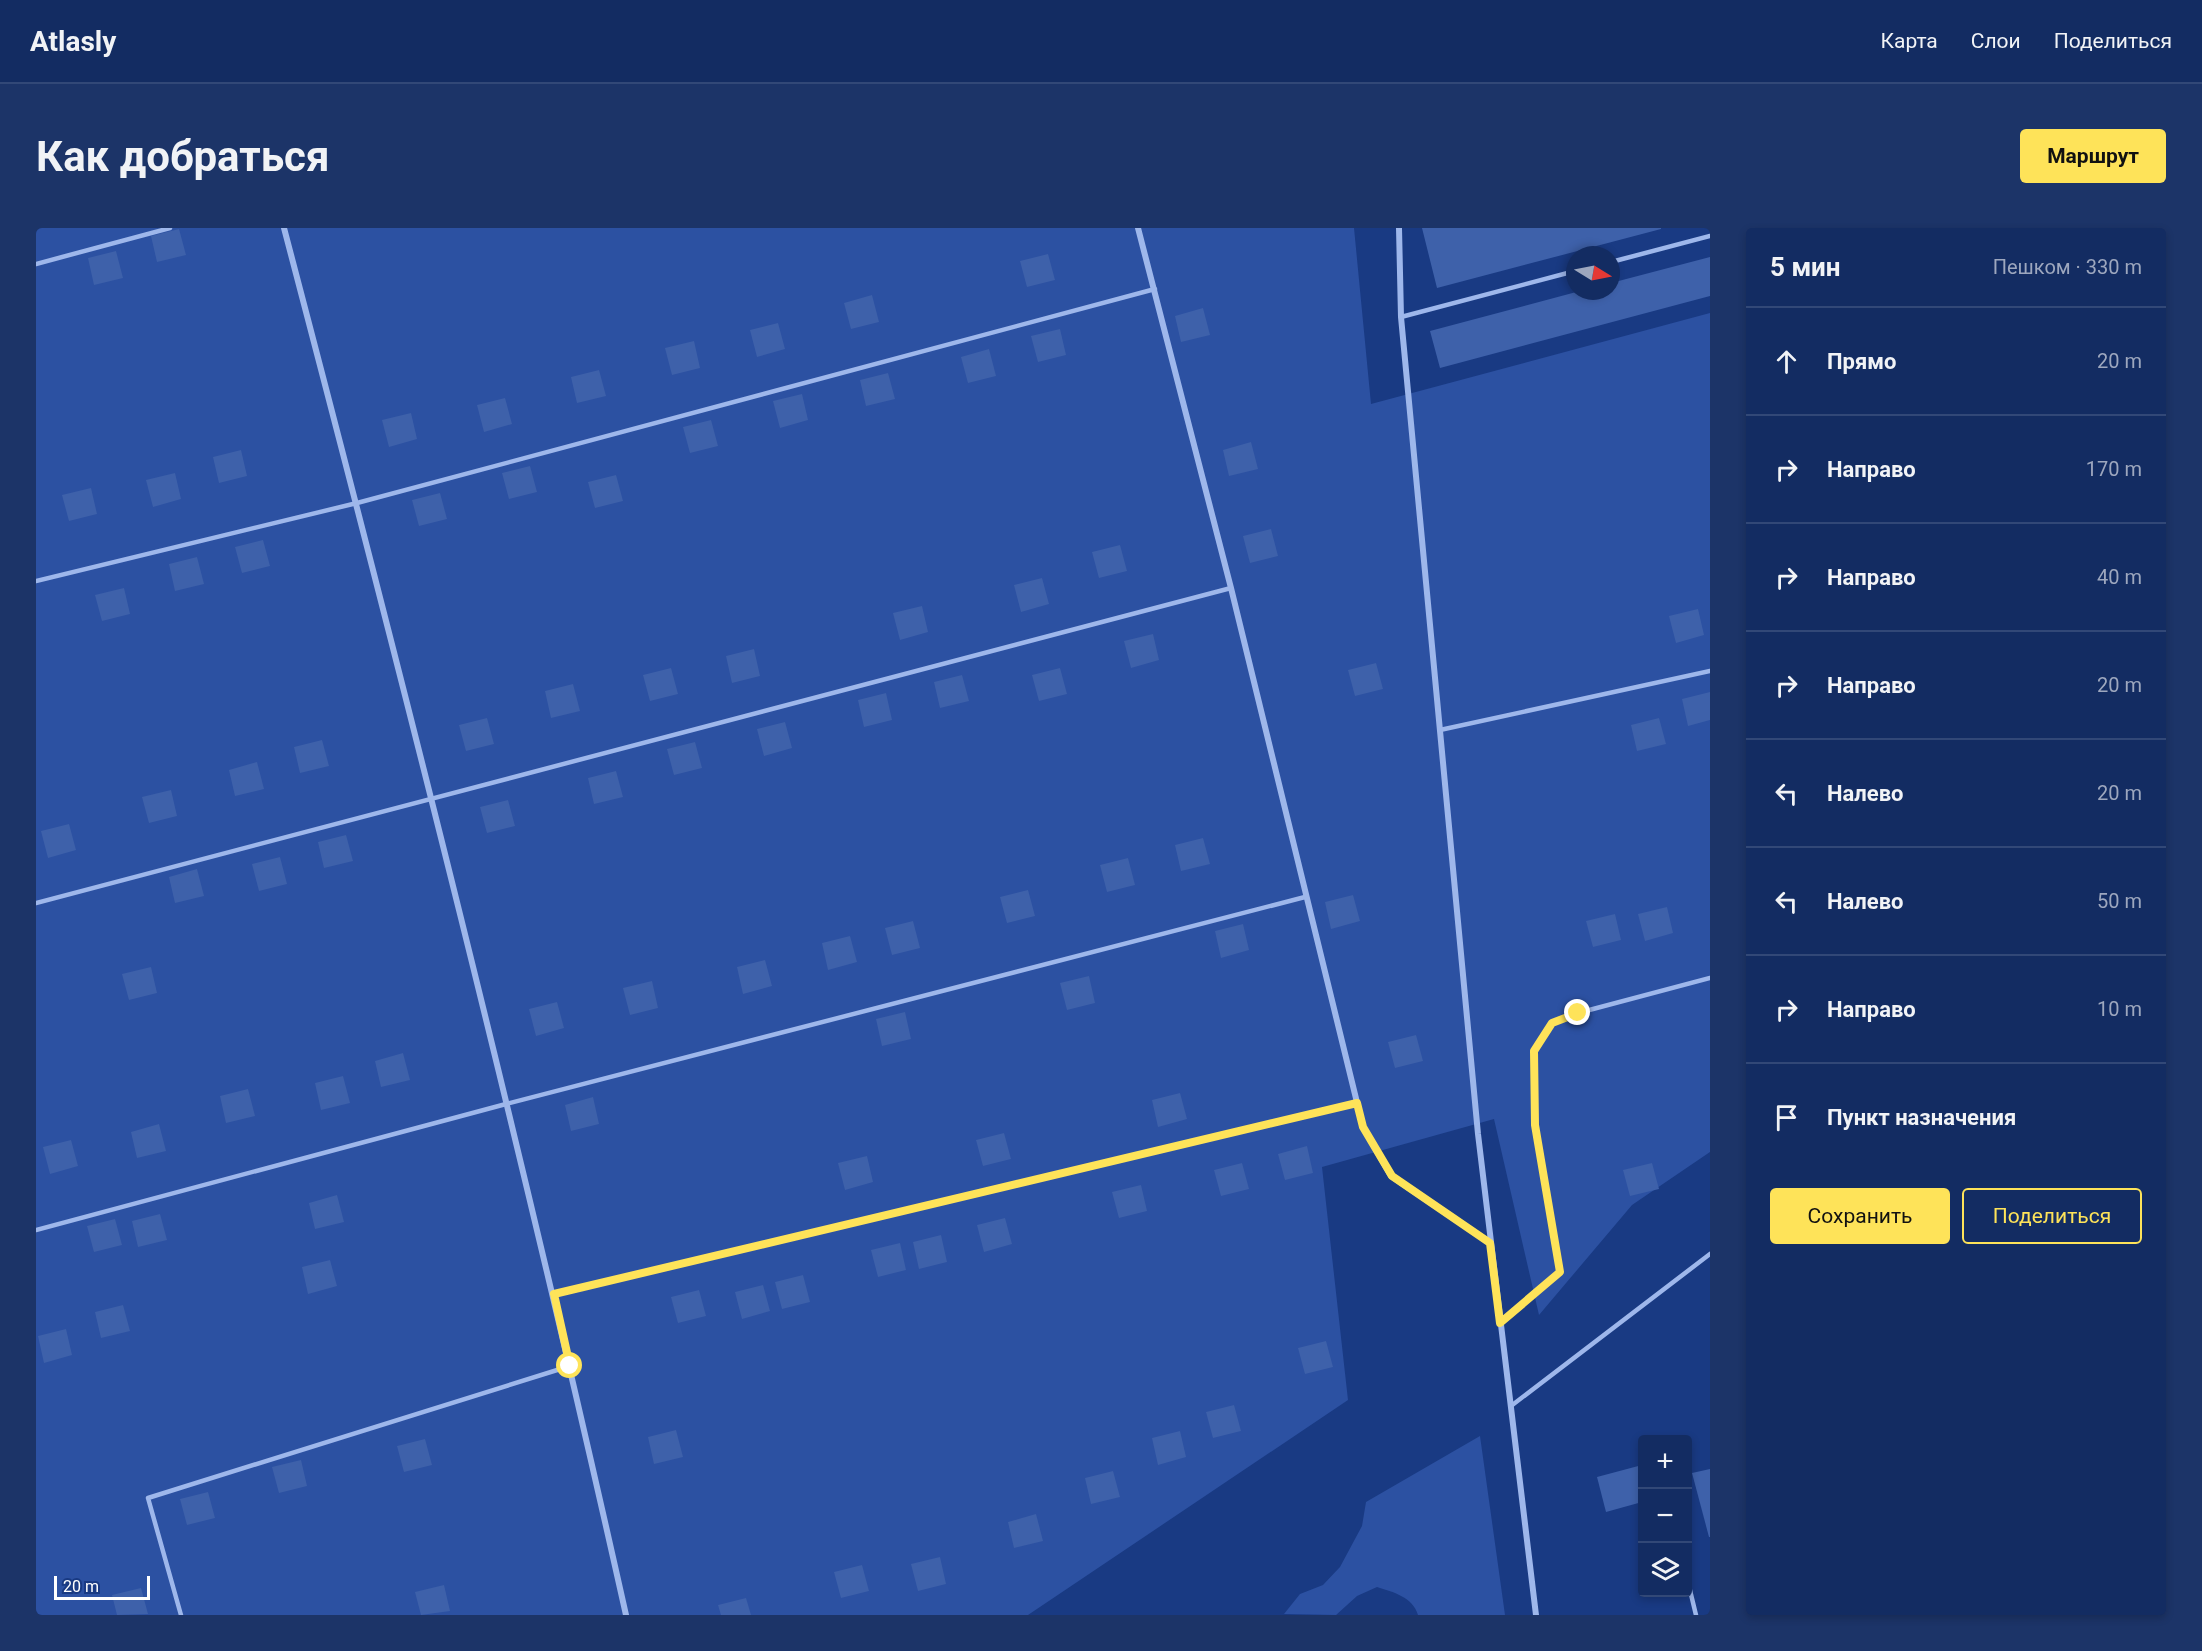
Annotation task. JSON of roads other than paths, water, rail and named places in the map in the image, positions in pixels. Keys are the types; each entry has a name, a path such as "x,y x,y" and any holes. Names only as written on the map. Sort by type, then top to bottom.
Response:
{"street":[{"path":"284,228 357,503 554,1294 626,1615"},
{"path":"1138,228 1231,588 1363,1127 1392,1176 1490,1243"},
{"path":"1399,228 1401,317 1490,1243 1536,1615"}],"lane":[{"path":"36,264 170,228"},
{"path":"1620,260 1710,236"},
{"path":"1401,317 1566,273"},
{"path":"36,581 357,503 1155,289"},
{"path":"36,903 431,801 1231,588"},
{"path":"1440,730 1710,671"},
{"path":"36,1230 506,1104 1305,897"},
{"path":"1500,1323 1560,1272 1535,1125 1534,1051 1552,1023 1578,1013 1710,978"},
{"path":"554,1294 1357,1103"},
{"path":"1510,1406 1710,1254"},
{"path":"181,1615 148,1498 570,1366"},
{"path":"1692,1597 1696,1615"}]}
